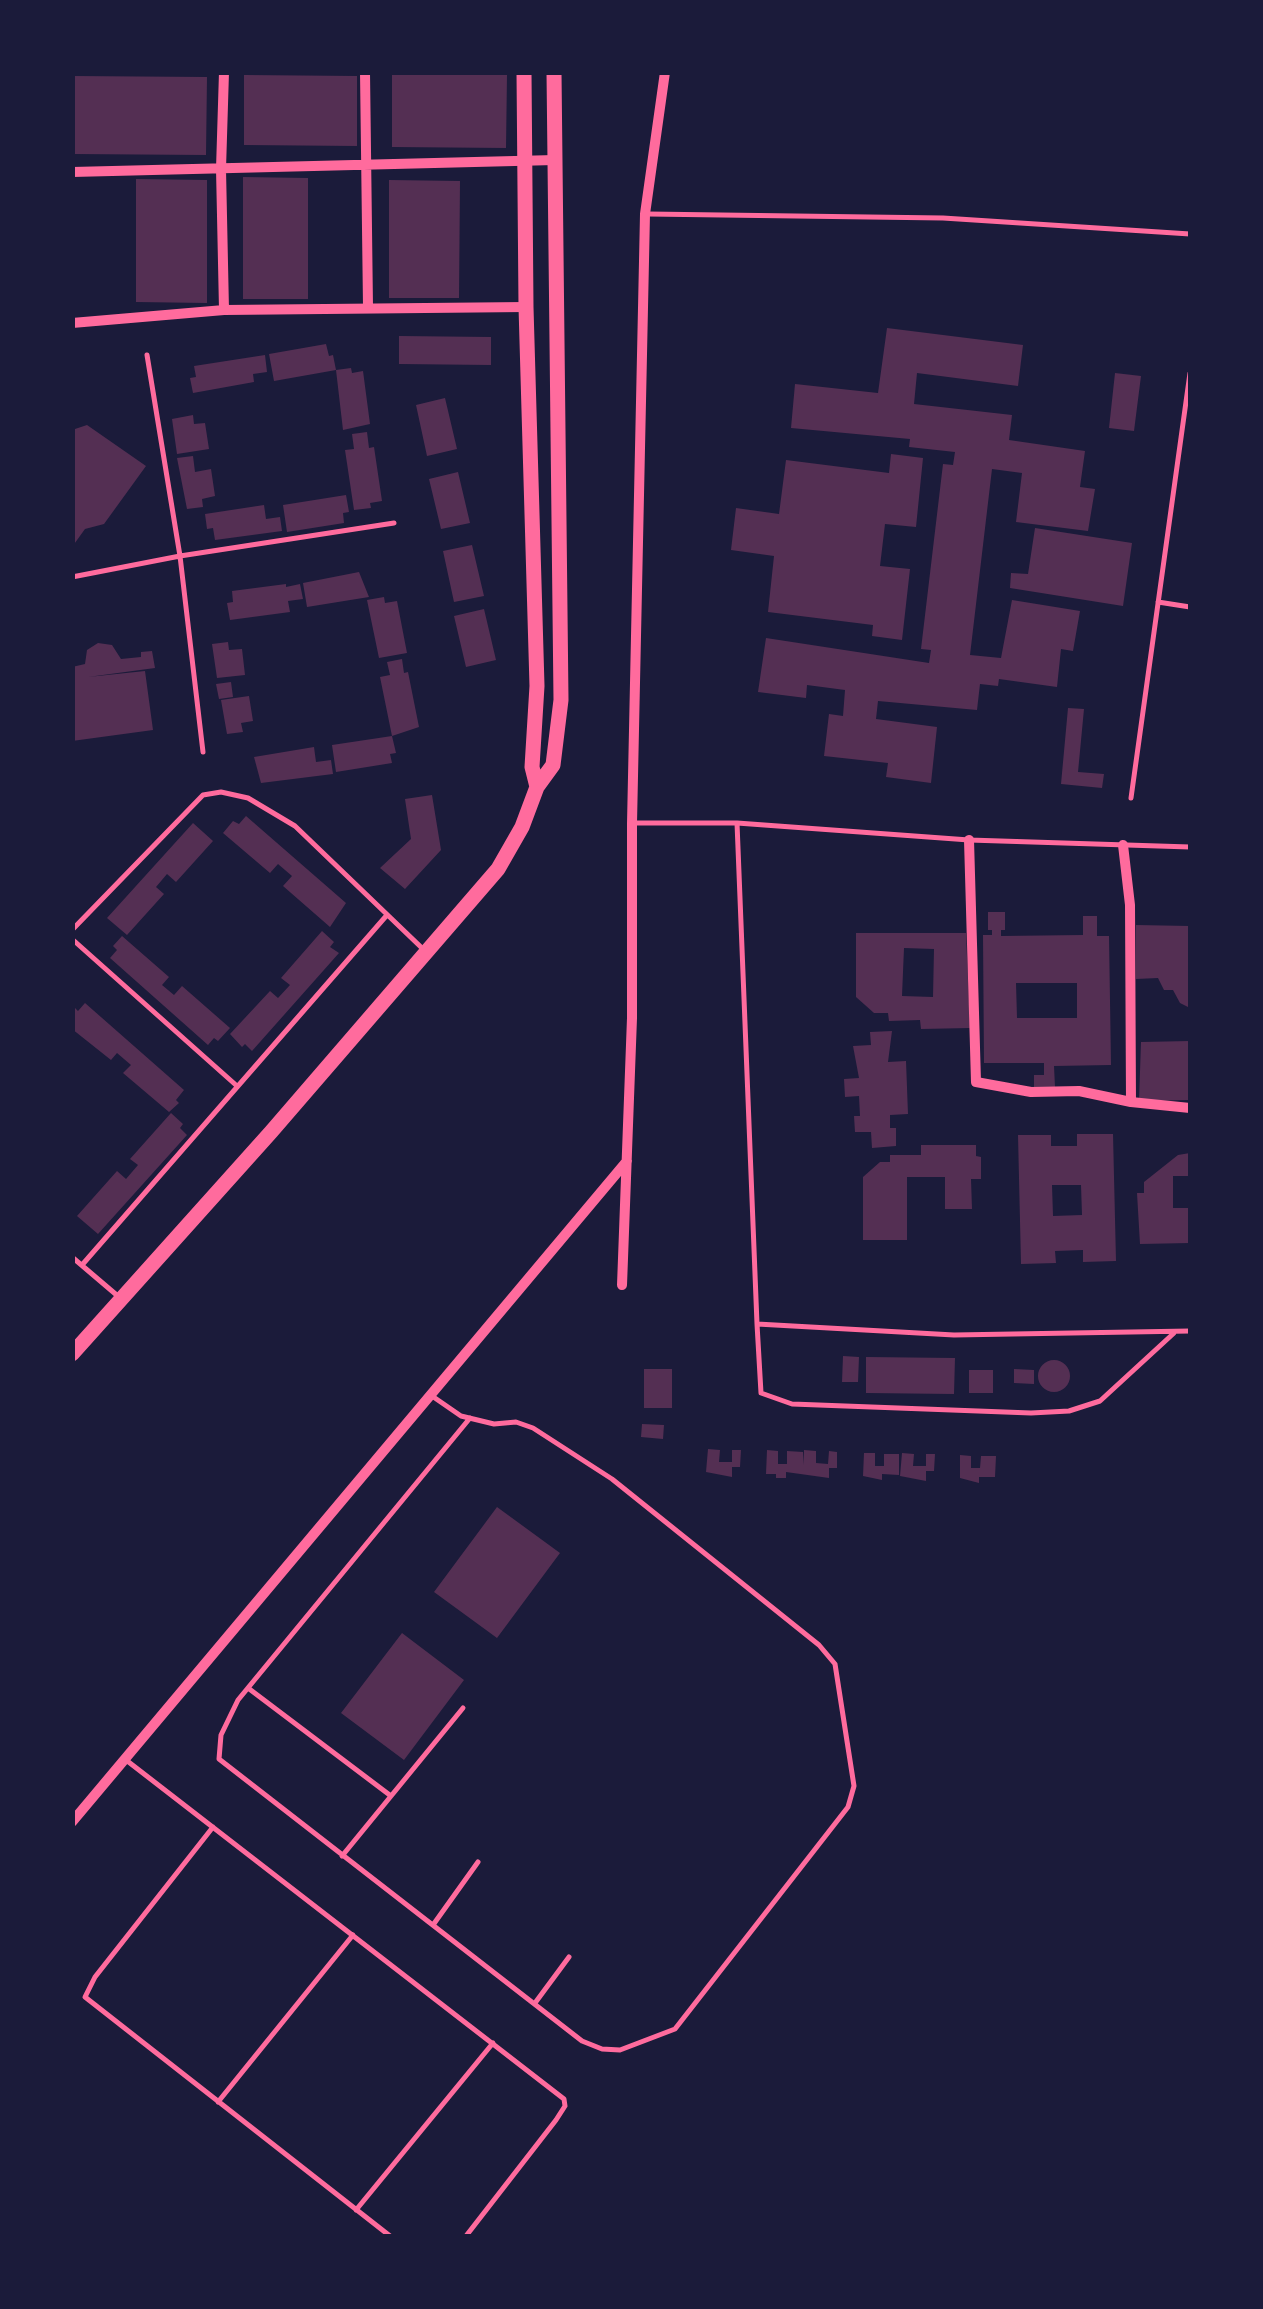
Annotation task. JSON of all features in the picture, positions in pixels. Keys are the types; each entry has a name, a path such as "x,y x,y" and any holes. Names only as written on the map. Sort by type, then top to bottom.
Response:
{"main road":[{"path":"524,72 537,686 532,767 537,787"},
{"path":"72,1354 498,869 522,827 537,787 553,765 561,700 554,72"}],"street":[{"path":"224,72 224,310"},
{"path":"365,72 368,308"},
{"path":"622,1284 632,1018 632,823 645,214 664,72"},
{"path":"72,172 555,160"},
{"path":"72,323 224,310 526,307"},
{"path":"969,840 976,1082 1031,1092 1079,1090 1131,1102 1190,1108"},
{"path":"1122,845 1130,905 1131,1102"},
{"path":"72,1822 628,1160"}],"lane":[{"path":"645,214 943,218 1190,234"},
{"path":"148,355 180,556 203,752"},
{"path":"1131,798 1190,373"},
{"path":"72,577 180,556 394,524"},
{"path":"1158,602 1190,607"},
{"path":"72,930 202,795 222,792 248,798 295,826 426,953"},
{"path":"737,822 761,1393 792,1404 1069,1411 1100,1401 1174,1333"},
{"path":"632,823 737,822 969,840 1190,847"},
{"path":"82,1264 387,915"},
{"path":"72,939 237,1086"},
{"path":"72,1256 122,1299"},
{"path":"757,1324 954,1335 1190,1331"},
{"path":"429,1395 461,1416 470,1418 494,1424 516,1422 533,1428 612,1479 818,1645 835,1664 854,1786 848,1807 675,2029 620,2050 602,2050 582,2041 219,1759 221,1735 238,1700 470,1418"},
{"path":"248,1688 391,1796"},
{"path":"342,1856 463,1708"},
{"path":"123,1758 562,2097 566,2104 466,2236"},
{"path":"213,1828 85,1994 87,2000 390,2236"},
{"path":"433,1926 478,1862"},
{"path":"218,2102 353,1935"},
{"path":"534,2004 568,1957"},
{"path":"356,2210 494,2044"}],"building":[{"path":"392,74 507,75 506,148 392,147"},
{"path":"244,75 357,76 357,146 244,145"},
{"path":"72,76 207,77 206,155 72,154"},
{"path":"243,177 308,178 308,299 243,299"},
{"path":"136,179 207,180 207,303 136,302"},
{"path":"389,180 460,181 459,298 389,298"},
{"path":"887,328 1023,345 1018,386 917,373 914,404 1012,415 1009,440 1085,451 1080,487 1095,489 1088,531 1016,522 1022,473 992,469 970,655 1001,658 1012,600 1080,611 1073,651 1061,649 1057,687 999,679 998,686 980,684 977,710 878,701 876,719 937,727 931,783 886,777 888,763 824,756 829,714 843,716 845,690 807,685 806,698 758,692 766,638 929,663 931,650 921,649 943,464 953,465 955,452 909,447 910,439 791,428 795,384 878,393"},
{"path":"399,336 491,337 491,365 399,364"},
{"path":"326,344 336,370 274,381 269,354"},
{"path":"265,355 267,372 253,374 254,382 193,393 190,378 196,377 194,366"},
{"path":"351,368 352,373 363,371 370,424 343,430 336,370"},
{"path":"1115,373 1141,376 1134,431 1109,428"},
{"path":"445,398 457,449 427,456 416,405"},
{"path":"193,415 194,424 205,423 209,449 177,454 172,419"},
{"path":"87,425 146,466 104,524 85,529 72,547 72,430"},
{"path":"367,432 369,448 374,447 382,501 370,503 371,508 354,510 345,450 354,449 352,434"},
{"path":"891,454 923,458 916,527 885,524 880,566 910,569 902,640 872,636 873,625 768,612 774,556 731,550 736,508 779,514 786,460 889,473"},
{"path":"193,456 195,472 211,469 215,496 202,499 203,507 187,509 177,458"},
{"path":"458,472 470,523 441,529 429,479"},
{"path":"346,495 349,512 343,513 344,523 287,532 283,505"},
{"path":"264,505 266,519 280,517 282,531 215,540 213,528 207,529 205,514"},
{"path":"1035,528 1132,543 1123,606 1010,588 1011,573 1028,574"},
{"path":"472,545 484,596 454,602 443,551"},
{"path":"359,572 369,597 307,607 303,583"},
{"path":"300,584 303,599 288,601 290,612 230,620 227,603 233,602 232,591"},
{"path":"384,597 385,603 397,601 407,653 379,658 367,600"},
{"path":"484,609 496,660 466,667 454,616"},
{"path":"228,642 229,650 242,649 245,675 217,678 212,644"},
{"path":"98,643 112,645 121,659 141,657 141,652 152,651 155,668 88,677 145,671 153,730 72,741 72,667 85,664 87,650"},
{"path":"402,659 419,727 392,736 380,677 390,675 387,662"},
{"path":"231,682 233,697 219,699 216,684"},
{"path":"249,696 253,721 241,723 243,732 227,734 221,700"},
{"path":"1068,708 1084,709 1078,772 1104,774 1102,788 1061,784"},
{"path":"392,736 396,753 390,754 392,763 336,772 332,745"},
{"path":"314,747 316,762 331,760 333,774 261,783 254,757"},
{"path":"432,795 441,850 405,889 380,868 411,839 405,799"},
{"path":"246,816 346,903 330,927 283,886 292,876 278,864 270,873 223,833 233,821 239,824"},
{"path":"193,823 213,841 176,882 167,874 156,887 164,894 127,935 107,918"},
{"path":"988,912 1005,912 1001,936 1083,935 1083,916 1097,916 1097,936 1109,936 1111,1065 1054,1066 1055,1087 1034,1087 1034,1075 1044,1075 1044,1063 984,1063 983,935 992,935 992,930 988,930","holes":["1016,983 1077,983 1077,1018 1017,1018"]},
{"path":"1136,925 1190,926 1190,1008 1180,1003 1173,990 1164,990 1158,978 1136,979"},
{"path":"322,931 334,942 330,947 339,953 252,1051 245,1044 242,1047 230,1034 270,991 278,998 290,985 281,978"},
{"path":"856,933 966,933 970,1028 921,1029 920,1020 889,1021 888,1013 874,1013 856,997","holes":["904,948 934,949 933,997 902,996"]},
{"path":"122,936 169,977 162,985 174,995 182,986 230,1028 218,1041 214,1038 208,1045 110,958 117,950 113,946"},
{"path":"85,1003 184,1090 176,1100 179,1103 169,1112 123,1073 131,1065 117,1053 111,1060 72,1029 72,1011 78,1011"},
{"path":"892,1031 888,1062 906,1061 908,1114 890,1115 890,1128 896,1128 896,1146 872,1148 871,1132 855,1132 854,1116 860,1116 859,1096 845,1097 844,1079 859,1078 853,1046 871,1045 870,1032"},
{"path":"1190,1041 1190,1100 1139,1101 1141,1042"},
{"path":"171,1113 183,1124 180,1128 187,1135 98,1234 77,1216 117,1171 126,1179 138,1165 130,1159"},
{"path":"1077,1134 1113,1134 1116,1261 1083,1262 1083,1250 1055,1251 1056,1263 1021,1264 1018,1135 1051,1135 1051,1146 1077,1146","holes":["1052,1185 1081,1185 1082,1215 1053,1216"]},
{"path":"921,1145 976,1145 976,1156 981,1157 981,1179 971,1179 972,1209 945,1209 945,1177 907,1177 907,1240 863,1240 863,1177 880,1162 890,1162 890,1155 921,1155"},
{"path":"1190,1153 1190,1176 1173,1176 1173,1208 1190,1208 1190,1243 1140,1244 1137,1193 1144,1193 1144,1182 1178,1155"},
{"path":"843,1356 859,1357 858,1382 842,1382"},
{"path":"866,1357 955,1358 954,1394 866,1393"},
{"path":"1054,1360 1066,1364 1070,1376 1066,1388 1054,1392 1042,1388 1038,1376 1042,1364"},
{"path":"644,1369 672,1369 672,1408 644,1408"},
{"path":"1014,1369 1034,1370 1034,1384 1014,1383"},
{"path":"969,1370 993,1370 993,1393 969,1393"},
{"path":"642,1424 664,1425 663,1439 641,1437"},
{"path":"708,1449 720,1450 719,1462 732,1462 732,1450 741,1450 740,1467 732,1467 732,1477 706,1472"},
{"path":"767,1450 778,1451 778,1464 787,1464 787,1451 803,1452 804,1465 804,1450 816,1451 816,1463 828,1464 829,1451 837,1452 837,1468 829,1468 829,1478 786,1472 786,1478 776,1478 776,1474 766,1474"},
{"path":"864,1453 875,1453 875,1466 884,1466 884,1454 899,1454 899,1475 882,1474 882,1480 863,1476"},
{"path":"902,1453 914,1454 913,1466 926,1466 926,1454 935,1454 934,1471 926,1471 926,1481 900,1476"},
{"path":"960,1455 971,1456 971,1468 980,1468 981,1456 996,1456 995,1477 979,1477 979,1483 960,1478"},
{"path":"497,1507 560,1553 497,1638 434,1592"},
{"path":"402,1633 464,1680 404,1760 341,1713"}]}
